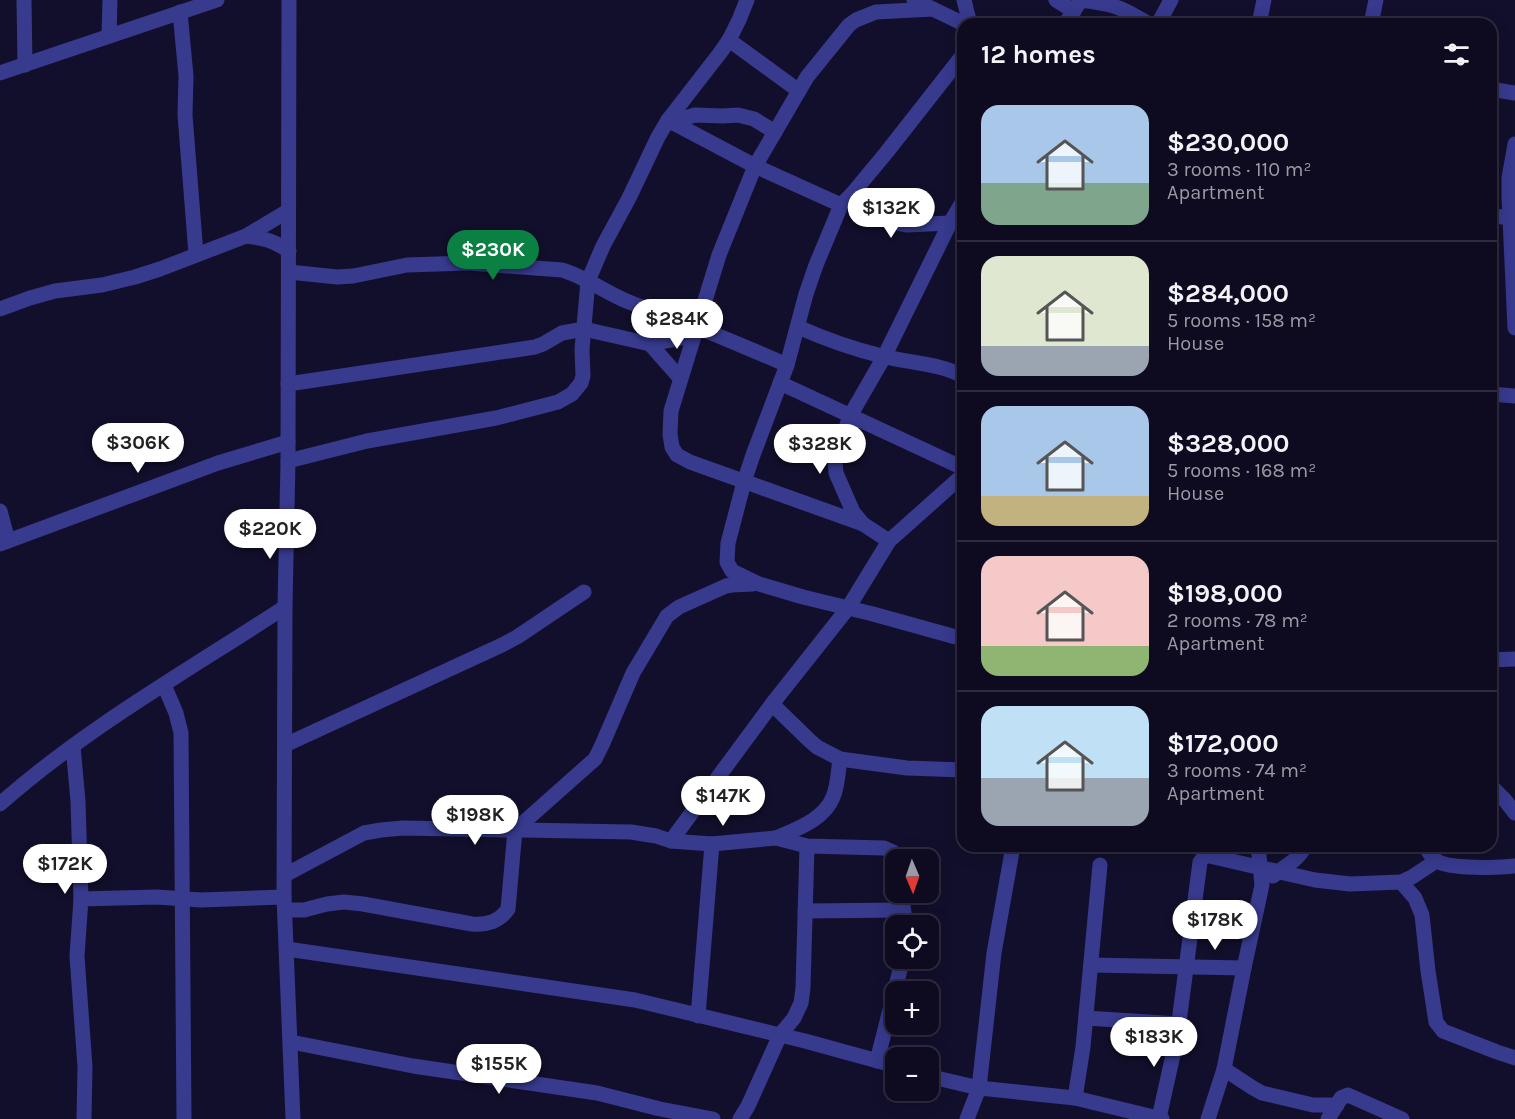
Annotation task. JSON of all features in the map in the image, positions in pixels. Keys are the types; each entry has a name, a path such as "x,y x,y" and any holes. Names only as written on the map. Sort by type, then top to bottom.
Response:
{"street":[{"path":"24,0 25,65"},
{"path":"109,36 110,0"},
{"path":"0,74 217,0"},
{"path":"288,0 289,272 284,904 293,1119"},
{"path":"288,461 367,441 496,418 558,402 577,388 583,376 582,349 588,281 603,246 653,146 729,40 747,0"},
{"path":"914,0 957,21"},
{"path":"948,17 962,0"},
{"path":"962,0 968,18"},
{"path":"1056,0 1070,18 1081,0 1105,4 1129,18"},
{"path":"1161,18 1171,0"},
{"path":"1260,18 1264,0"},
{"path":"1372,18 1376,0"},
{"path":"889,541 863,524 690,462 677,454 672,447 670,411 718,255 755,166 807,77 849,25 878,6 933,9"},
{"path":"180,12 186,76 185,115 196,254"},
{"path":"729,40 799,91"},
{"path":"957,63 847,200 816,265 787,365 744,482 728,543 727,562 732,571 759,584 957,637"},
{"path":"1497,90 1515,93"},
{"path":"671,122 695,115 738,115 754,119 775,132"},
{"path":"671,122 755,166 868,208 900,224 950,224"},
{"path":"1515,144 1509,178 1515,328"},
{"path":"0,309 55,291 102,285 160,269 246,236 288,211"},
{"path":"863,524 853,512 835,467 835,460 850,416 884,357 957,212"},
{"path":"1497,217 1512,218"},
{"path":"246,236 276,242 289,251"},
{"path":"289,272 337,277 407,266 468,263 562,270 577,275 631,303 664,314 694,332 727,339 787,365"},
{"path":"798,327 856,349 884,357 947,369 957,373"},
{"path":"288,384 535,347 562,333 584,329 650,344 694,332"},
{"path":"650,344 680,378"},
{"path":"780,383 957,465"},
{"path":"1497,394 1515,396"},
{"path":"0,511 4,542 218,463 288,442"},
{"path":"671,841 772,704 848,608 889,541 957,480"},
{"path":"81,898 157,897 284,904 304,910 327,904 363,903 472,924 491,923 505,914 508,909 515,830 595,759 633,673 667,616 679,607 726,586 759,584"},
{"path":"285,745 502,645 584,592"},
{"path":"0,804 73,746 164,684 285,607"},
{"path":"1497,660 1515,659"},
{"path":"164,684 176,713 181,733 184,1119"},
{"path":"772,704 808,740 840,759 907,768 957,770"},
{"path":"73,746 78,801 81,898 77,956 85,1067 84,1119"},
{"path":"776,838 810,822 827,808 834,796 840,759"},
{"path":"1497,792 1515,813"},
{"path":"285,875 364,833 403,828 631,832 671,841 712,844 776,838 807,846 887,849"},
{"path":"698,1016 712,844"},
{"path":"740,1119 780,1035 794,1018 801,1003 807,846"},
{"path":"968,1119 979,1088 994,953 1012,852"},
{"path":"1208,1119 1224,1069 1262,885 1259,852"},
{"path":"1262,885 1302,852"},
{"path":"1429,852 1436,861 1455,866 1515,866"},
{"path":"939,1079 979,1088 1075,1098 1126,1115 1160,1118 1179,1024 1200,862 1205,855 1315,880 1350,884 1406,880 1436,861"},
{"path":"1075,1098 1083,1047 1100,865"},
{"path":"1406,880 1422,915 1436,1022 1443,1031 1515,1058"},
{"path":"902,903 904,915"},
{"path":"805,911 903,910"},
{"path":"287,949 635,1000 885,1063"},
{"path":"1091,965 1244,968"},
{"path":"877,1061 900,969"},
{"path":"1086,1018 1179,1024"},
{"path":"291,1042 413,1066 597,1093 660,1109 713,1119"},
{"path":"1224,1069 1262,1093 1313,1105 1337,1105"},
{"path":"1328,1119 1341,1098 1348,1095 1402,1119"}]}
